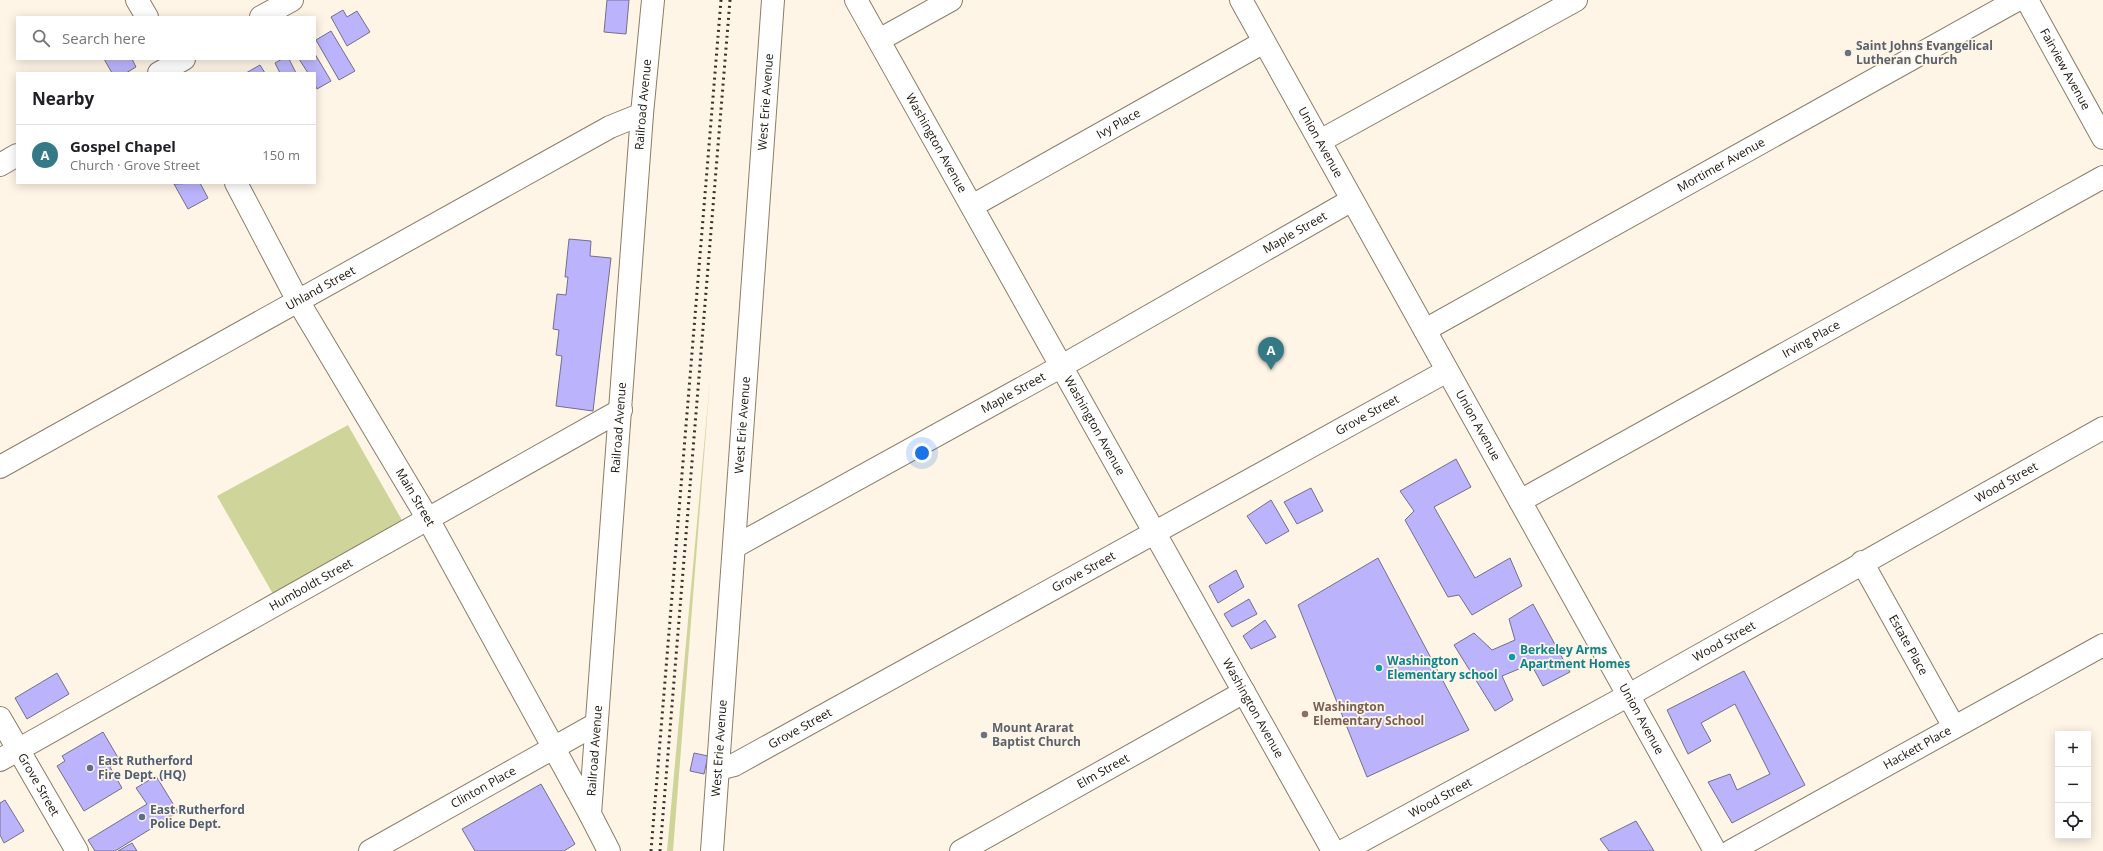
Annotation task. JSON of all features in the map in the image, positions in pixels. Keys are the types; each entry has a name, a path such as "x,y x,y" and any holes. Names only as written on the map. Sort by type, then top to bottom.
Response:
{"street":[{"path":"137,0 146,16"},
{"path":"263,16 292,0"},
{"name":"Railroad Avenue","path":"609,851 590,814 622,410 642,114 653,0"},
{"name":"West Erie Avenue","path":"713,851 773,0"},
{"name":"Washington Avenue","path":"856,0 1333,851"},
{"path":"879,40 951,0"},
{"name":"Union Avenue","path":"1241,0 1716,851"},
{"path":"1320,141 1576,0"},
{"name":"Mortimer Avenue","path":"1425,330 2017,0"},
{"name":"Fairview Avenue","path":"2027,0 2103,138"},
{"name":"Ivy Place","path":"972,206 1264,42"},
{"name":"Uhland Street","path":"0,467 610,127 642,114"},
{"path":"0,165 16,156"},
{"name":"Irving Place","path":"1520,501 2103,177"},
{"name":"Main Street","path":"237,184 298,301 428,519 590,814"},
{"name":"Maple Street","path":"734,546 1062,366 1352,200"},
{"name":"Grove Street","path":"718,768 734,765 1447,370"},
{"name":"Humboldt Street","path":"0,760 622,410"},
{"name":"Wood Street","path":"1343,851 1629,695 1862,562 2103,428"},
{"name":"Estate Place","path":"1862,562 1954,727"},
{"name":"Hackett Place","path":"1731,851 2103,644"},
{"name":"Elm Street","path":"961,851 1244,692"},
{"name":"Grove Street","path":"0,718 77,851"},
{"name":"Clinton Place","path":"370,851 596,724"}],"green space":[{"path":"710,380 673,851 667,851"},
{"path":"348,425 403,522 273,594 217,496"}],"building":[{"path":"607,0 629,0 626,34 604,32"},
{"path":"343,10 347,17 357,11 370,32 347,46 331,17"},
{"path":"331,31 355,71 339,80 316,40"},
{"path":"316,56 331,81 317,89 316,72 307,72 300,60 316,60"},
{"path":"105,60 132,60 136,67 128,72 111,72"},
{"path":"280,60 290,60 296,72 280,72 275,63"},
{"path":"260,65 264,72 248,72"},
{"path":"174,184 201,184 208,198 188,209"},
{"path":"569,239 591,241 590,256 611,258 593,411 556,406 562,356 556,355 559,330 553,329 557,294 566,295 568,277 565,277"},
{"path":"1456,459 1471,487 1434,507 1475,578 1510,558 1522,586 1472,615 1459,595 1448,597 1405,520 1414,511 1400,491"},
{"path":"1311,488 1323,511 1297,524 1284,502"},
{"path":"1271,500 1289,531 1266,544 1247,516"},
{"name":"Washington Elementary school","path":"1378,558 1469,730 1367,777 1298,605"},
{"path":"1236,570 1244,587 1218,603 1209,586"},
{"path":"1249,599 1257,614 1232,627 1224,614"},
{"name":"Berkeley Arms Apartment Homes","path":"1533,604 1570,672 1543,686 1531,664 1502,676 1513,700 1495,711 1454,645 1474,633 1492,650 1515,640 1509,619"},
{"path":"1265,620 1276,637 1251,649 1243,636"},
{"path":"1744,671 1805,785 1732,823 1708,782 1730,774 1737,790 1770,774 1735,704 1701,723 1711,741 1688,754 1667,710"},
{"path":"57,673 69,694 27,719 15,698"},
{"path":"103,732 120,761 110,767 122,788 84,811 57,766 65,761 62,756"},
{"path":"694,753 708,756 704,774 690,771"},
{"path":"156,776 178,812 115,851 95,851 88,840 147,804 136,788"},
{"path":"541,784 575,844 564,851 475,851 462,829"},
{"path":"5,800 24,831 4,843 0,835 0,803"},
{"path":"1636,821 1654,851 1609,851 1600,839"},
{"path":"132,843 137,851 118,851"}],"railway":[{"path":"651,851 721,0"},
{"path":"660,851 730,0"}],"place":[{"name":"Saint Johns Evangelical Lutheran Church","path":"1848,53"},
{"name":"Gospel Chapel","path":"1271,370"},
{"name":"Berkeley Arms Apartment Homes","path":"1512,657"},
{"name":"Washington Elementary school","path":"1379,668"},
{"name":"Washington Elementary School","path":"1305,714"},
{"name":"Mount Ararat Baptist Church","path":"984,735"},
{"name":"East Rutherford Fire Dept. (HQ)","path":"90,768"},
{"name":"East Rutherford Police Dept.","path":"142,817"}]}
